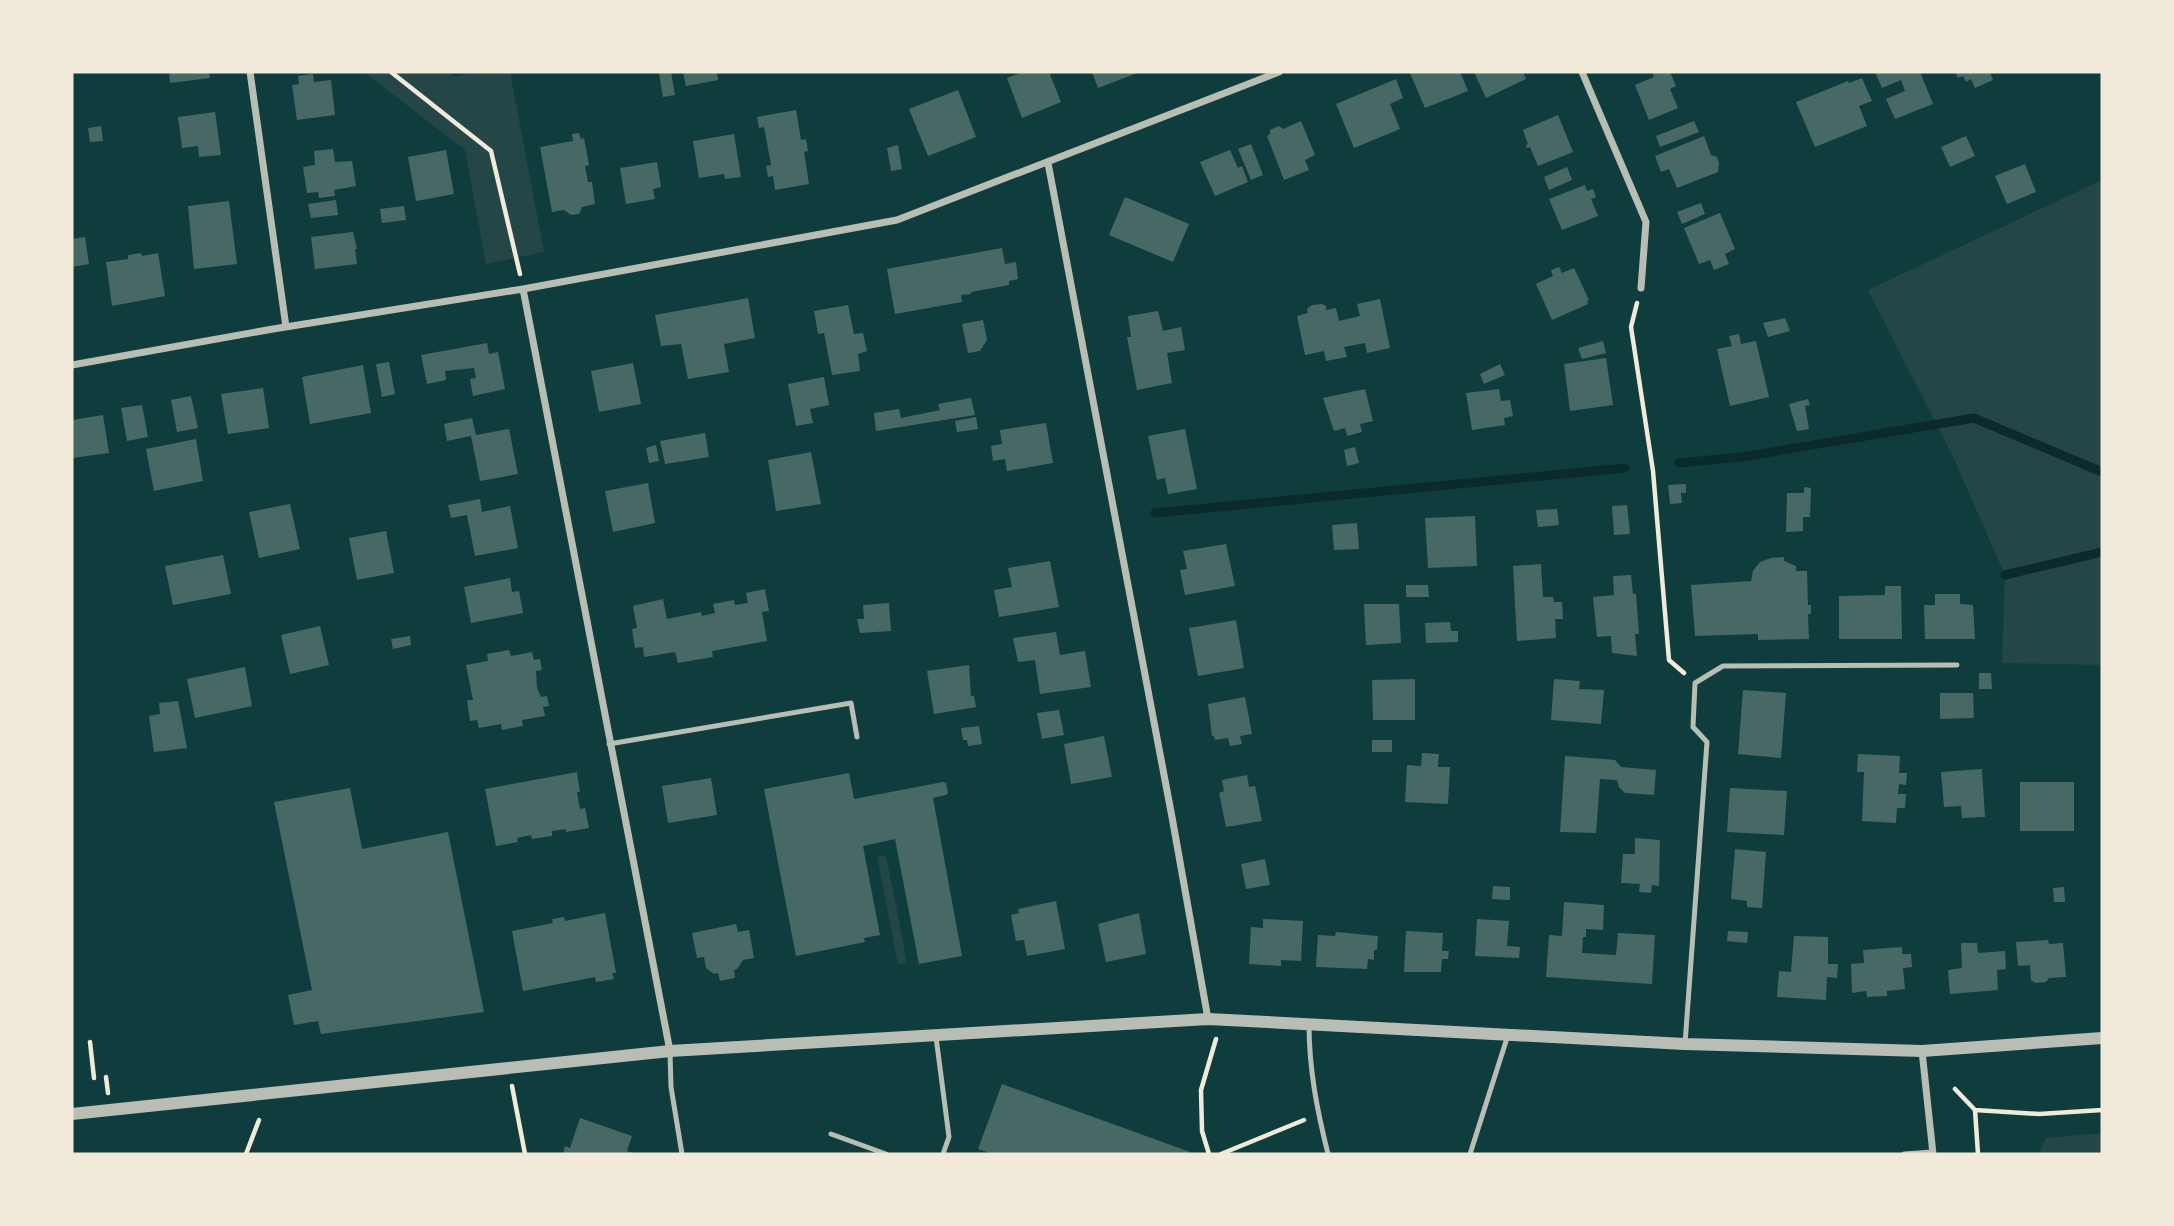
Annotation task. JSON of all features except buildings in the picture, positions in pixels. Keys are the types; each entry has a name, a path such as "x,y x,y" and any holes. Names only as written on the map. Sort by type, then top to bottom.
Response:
{"street":[{"path":"250,72 286,327"},
{"path":"72,365 523,289 897,220 1279,72"},
{"path":"1582,72 1646,222 1641,288"},
{"path":"1048,163 1168,792 1208,1018"},
{"path":"523,289 670,1051"},
{"path":"72,1114 670,1051 1208,1018 1685,1044 1922,1051 2102,1038"},
{"path":"1922,1051 1933,1153"}],"lane":[{"path":"1685,1044 1707,743 1693,727 1695,683 1724,666 1957,665"},
{"path":"609,744 851,703 858,737"},
{"path":"1309,1024 1309,1058 1328,1154"},
{"path":"936,1035 949,1137 943,1154"},
{"path":"1470,1154 1508,1035"},
{"path":"670,1051 671,1087 682,1154"},
{"path":"831,1133 886,1154"},
{"path":"1904,1154 1933,1153"}],"path":[{"path":"391,72 491,151 523,289"},
{"path":"1641,288 1631,327 1653,471 1669,660 1695,683"},
{"path":"1209,1154 1202,1131 1200,1090 1222,1019"},
{"path":"90,1042 94,1079"},
{"path":"509,1069 525,1154"},
{"path":"106,1077 108,1093"},
{"path":"1955,1089 1975,1110 1978,1154"},
{"path":"1975,1110 2039,1114 2102,1110"},
{"path":"1221,1154 1318,1114"},
{"path":"246,1154 259,1120"}],"shaded area":[{"path":"364,72 448,72 455,77 475,72 510,72 544,252 486,264 465,150"},
{"path":"2102,180 2102,665 2002,663 2005,575 1954,459 1868,290"},
{"path":"886,855 907,963 898,964 877,857"},
{"path":"2102,1133 2102,1154 2039,1154 2046,1138"}],"waterway":[{"path":"1679,463 1741,457 1974,418 2102,472"},
{"path":"1155,513 1625,468"},
{"path":"2005,575 2102,552"}]}
